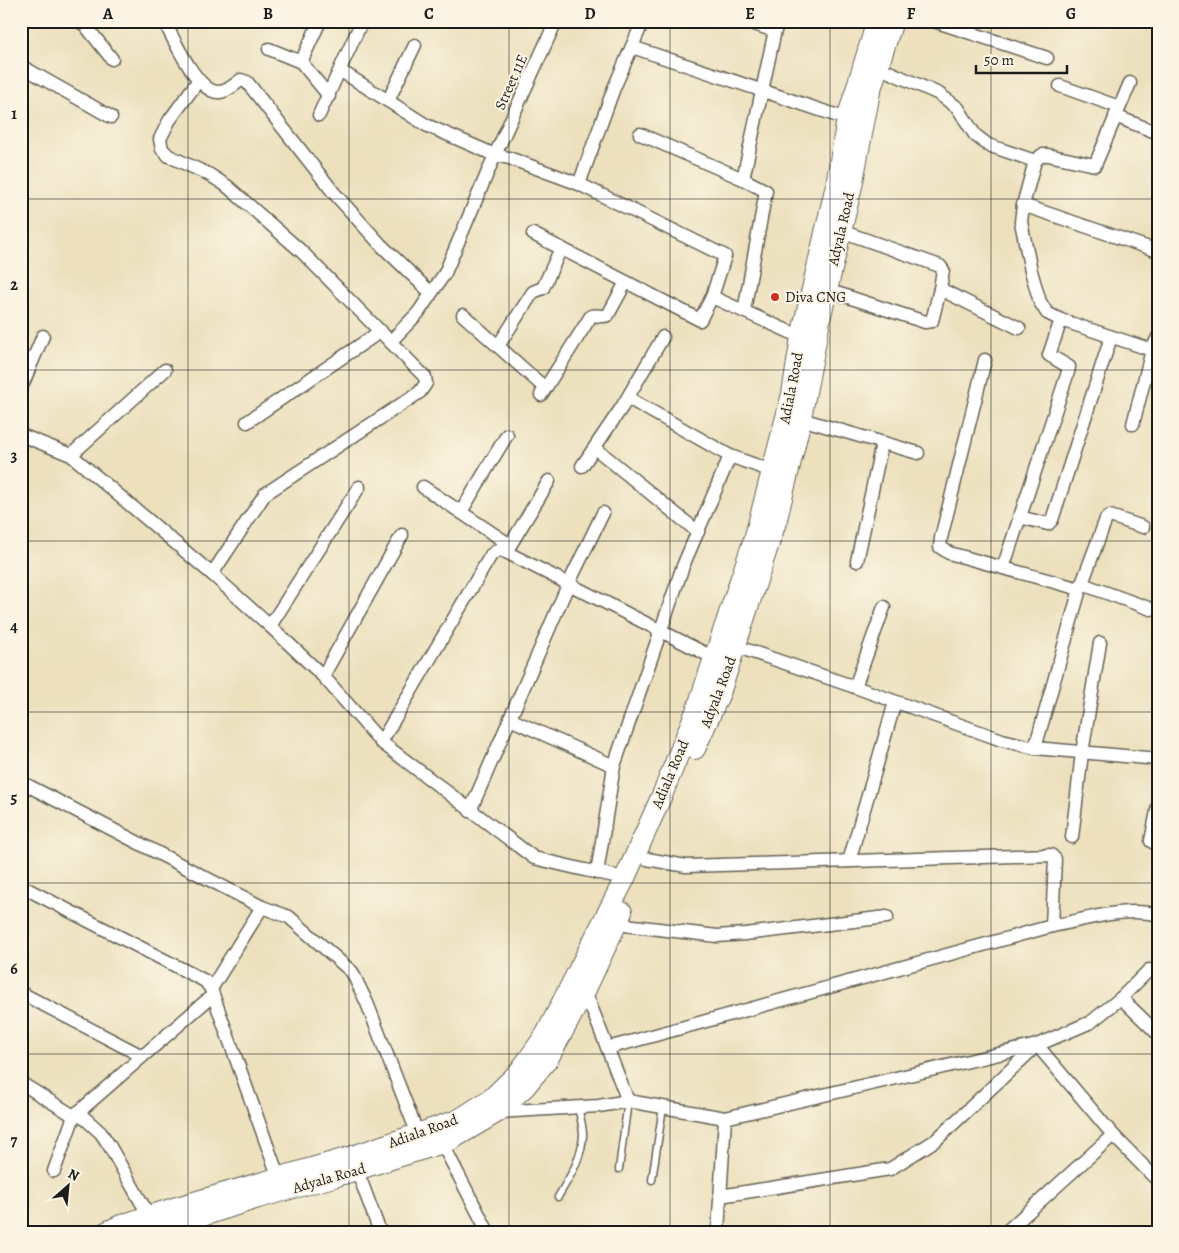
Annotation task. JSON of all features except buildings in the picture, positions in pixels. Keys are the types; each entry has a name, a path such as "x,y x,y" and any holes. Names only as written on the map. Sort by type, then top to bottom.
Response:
{"main road":[{"name":"Adiala Road","path":"106,1232 151,1224 281,1184 353,1156 428,1142 491,1099 519,1072 546,1034 625,878 663,793 698,706 755,536 792,394 801,338 836,185 847,119 877,21"},
{"name":"Adyala Road","path":"151,1224 200,1225 281,1184 357,1170 428,1142 450,1141 498,1112 525,1086 548,1059 585,991 648,859 720,693 736,646 777,519 827,290 852,186 870,92 892,21"}],"street":[{"path":"78,21 85,26 112,59"},
{"path":"164,21 198,81 216,92 223,92 241,80 247,82 334,193 381,245 432,293"},
{"path":"301,62 320,21"},
{"path":"319,115 341,71 362,21"},
{"name":"Street 11E","path":"391,341 418,313 445,272 494,155 556,21"},
{"path":"579,184 614,88 643,21"},
{"path":"743,179 776,26 745,21"},
{"path":"934,21 1047,58"},
{"path":"388,101 415,45"},
{"path":"632,47 847,119"},
{"path":"269,49 301,62 329,96"},
{"path":"22,66 111,117"},
{"path":"878,67 938,94 958,108 975,135 988,145 1035,161"},
{"path":"341,71 426,125 494,155 509,158 579,184 725,256 712,297 700,320 533,234"},
{"path":"198,81 169,121 160,139 162,149 169,156 210,175 227,186 302,252 426,377 426,383 420,392 265,494 212,574"},
{"path":"1130,83 1095,165 1048,155 1042,155 1035,161 1023,205 1021,222 1028,259 1040,302 1047,313 1061,320 1152,350"},
{"path":"1060,86 1158,133"},
{"path":"640,134 764,188 766,191 744,311"},
{"path":"1023,205 1158,251"},
{"path":"827,290 925,322 932,321 934,317 943,270 940,266 841,231"},
{"path":"498,346 533,292 543,288 561,248"},
{"path":"464,315 498,346 543,392 591,316 605,317 608,315 626,282"},
{"path":"940,289 1019,328"},
{"path":"712,297 801,338"},
{"path":"1003,568 1068,372 1069,367 1049,355 1061,320"},
{"path":"247,422 381,331"},
{"path":"21,388 43,336"},
{"path":"582,466 628,398 663,337"},
{"path":"1019,517 1048,524 1052,520 1111,337"},
{"path":"1133,424 1152,350 1158,337"},
{"path":"985,360 940,547 949,553 1081,587 1151,609"},
{"path":"71,455 165,370"},
{"path":"628,398 730,456 772,471"},
{"path":"800,419 918,453"},
{"path":"461,512 507,435"},
{"path":"21,436 71,455 212,574 270,626 323,676 381,742 534,858 625,878"},
{"path":"856,561 882,443"},
{"path":"595,448 698,532"},
{"path":"597,873 614,766 683,566 730,456"},
{"path":"508,549 548,482"},
{"path":"270,626 359,487"},
{"path":"423,487 461,512 508,549 568,584 714,658"},
{"path":"470,811 568,584 603,513"},
{"path":"1035,748 1081,587 1106,519 1110,516 1143,527"},
{"path":"323,676 402,535"},
{"path":"381,742 491,554 498,550 508,549"},
{"path":"855,687 884,607"},
{"path":"1072,837 1082,753 1100,643"},
{"path":"736,646 1002,740 1035,748 1158,759"},
{"path":"849,861 895,702"},
{"path":"510,720 614,766"},
{"path":"21,782 262,907 289,917 352,972 368,1003 428,1142 488,1232"},
{"path":"1158,806 1152,841 1158,845"},
{"path":"648,859 686,866 1051,855 1055,859 1052,926"},
{"path":"21,886 205,981 212,992 281,1184"},
{"path":"54,1171 76,1114 212,992 262,907"},
{"path":"608,1048 1052,926 1111,914 1145,911 1158,915"},
{"path":"617,924 717,936 887,917"},
{"path":"498,1112 578,1108 628,1101 725,1118 1037,1045 1092,1022 1121,998 1149,970 1158,972"},
{"path":"585,991 628,1101"},
{"path":"21,993 142,1056"},
{"path":"1121,998 1158,1034"},
{"path":"1037,1045 1113,1135 1158,1181"},
{"path":"720,1196 890,1169 936,1140 1037,1045"},
{"path":"21,1083 76,1114 101,1133 110,1145 151,1224"},
{"path":"718,1232 725,1118"},
{"path":"1006,1232 1113,1135"},
{"path":"357,1170 380,1232"}],"lane":[{"path":"618,1170 628,1101"},
{"path":"652,1180 663,1107"},
{"path":"558,1197 577,1164 581,1151 583,1133 578,1108"}],"place":[{"name":"Diva CNG","path":"775,297"}]}
